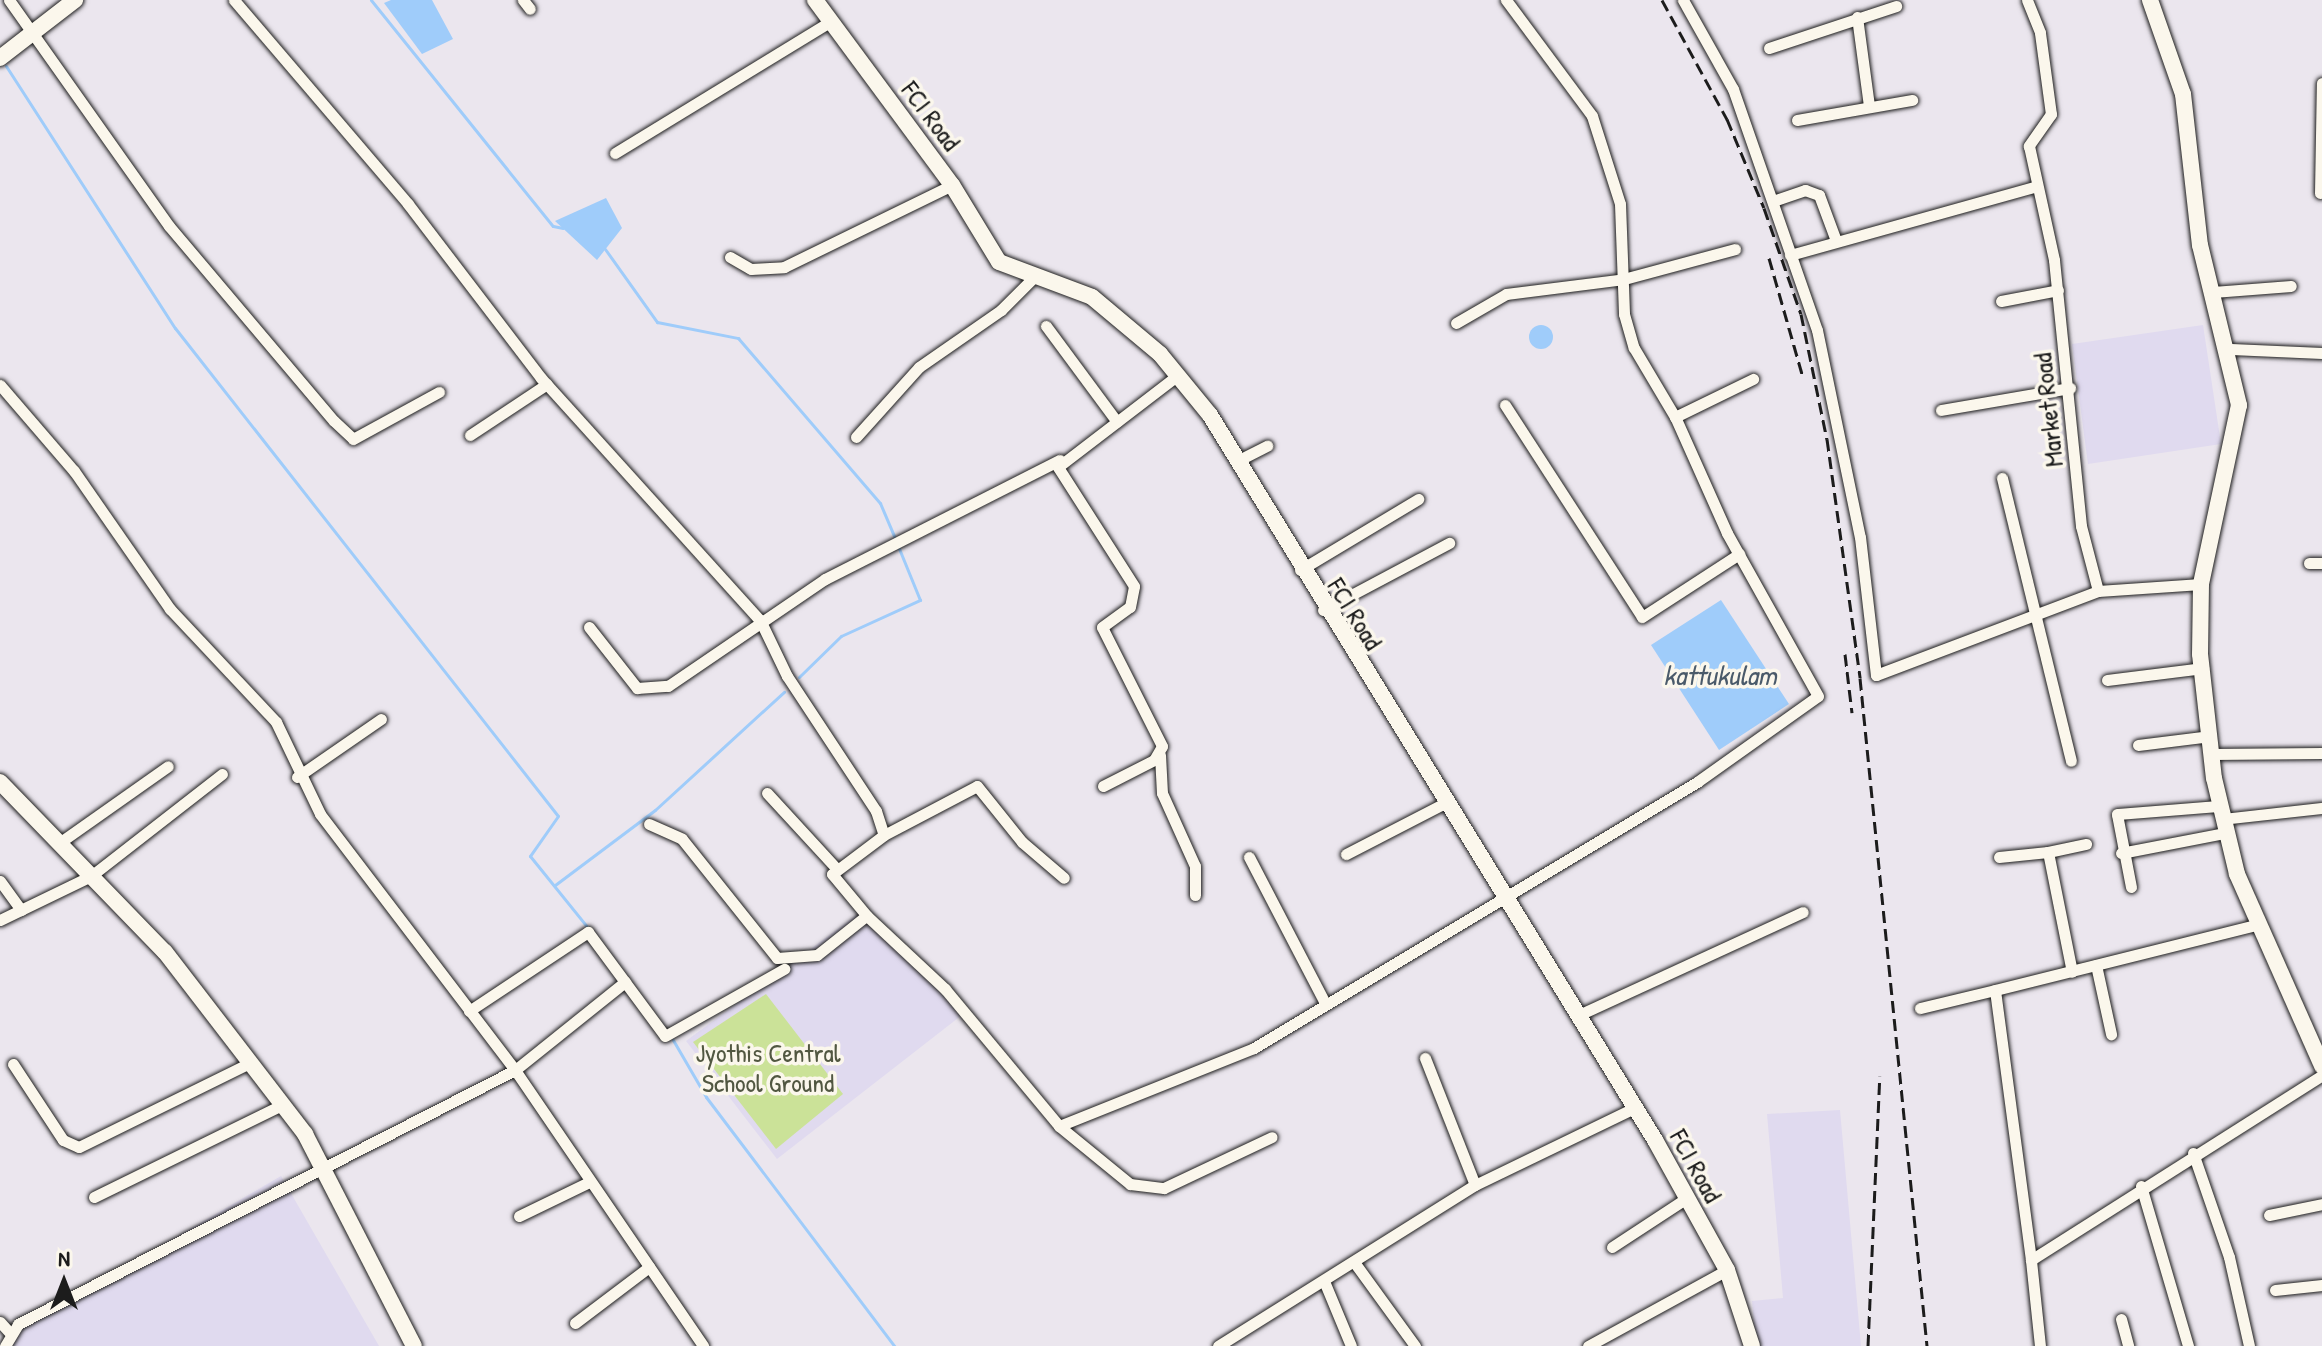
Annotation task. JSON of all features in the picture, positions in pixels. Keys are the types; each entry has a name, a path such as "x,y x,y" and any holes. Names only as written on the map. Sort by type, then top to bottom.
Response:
{"street":[{"path":"9,0 169,226 353,439 439,392"},
{"path":"0,58 75,0"},
{"path":"234,0 427,227 450,267 547,384 760,620 809,712 876,811 884,835"},
{"name":"FCI Road","path":"815,0 952,185 999,262 1092,297 1178,375 1237,461 1323,610 1581,1014 1727,1270 1752,1346"},
{"path":"1059,1126 1254,1048 1697,782 1818,696 1739,554 1675,417 1634,348 1624,279 1620,204 1592,116 1506,0"},
{"path":"1683,0 1733,89 1817,330 1860,537 1876,675 2098,591 2201,584"},
{"name":"Market Road","path":"2027,0 2040,33 2051,114 2030,139 2058,290 2070,388 2081,526 2098,591"},
{"path":"2150,0 2183,94 2213,292 2231,349 2239,405 2201,584 2203,668 2222,819 2260,924 2322,1066"},
{"path":"1769,48 1895,3 1902,18"},
{"path":"1857,17 1869,106"},
{"path":"615,153 831,21"},
{"path":"2320,193 2322,83"},
{"path":"1797,120 1912,100"},
{"path":"730,257 751,269 784,267 952,185"},
{"path":"1790,255 1835,238 2037,186"},
{"path":"1773,201 1805,190 1819,195 1835,238"},
{"path":"1456,323 1506,294 1624,279 1735,249"},
{"path":"856,437 919,367 1001,310 1036,275"},
{"path":"2213,292 2291,286"},
{"path":"2001,301 2058,290"},
{"path":"1046,326 1117,422"},
{"path":"2231,349 2322,353"},
{"path":"589,627 637,688 652,691 760,620 878,550 1060,460 1117,422 1178,375"},
{"path":"1675,417 1753,379"},
{"path":"470,435 547,384"},
{"path":"0,385 74,471 170,609 276,722 297,777 515,1070 703,1346"},
{"path":"1941,410 2070,388"},
{"path":"1505,405 1642,617 1739,554"},
{"path":"1237,461 1267,446"},
{"path":"1060,460 1063,478 1134,586 1130,607 1102,627 1160,755 1162,793 1195,866 1195,895"},
{"path":"2002,478 2071,761"},
{"path":"1300,570 1418,499"},
{"path":"1323,610 1449,543"},
{"path":"2309,563 2322,563"},
{"path":"2107,680 2203,668"},
{"path":"297,777 381,719"},
{"path":"2138,745 2210,736"},
{"path":"2212,754 2322,753"},
{"path":"1103,786 1160,755"},
{"path":"59,843 168,766"},
{"path":"0,920 91,876 222,774"},
{"path":"0,782 165,952 282,1105 322,1167 414,1346"},
{"path":"835,867 884,835 977,786 1022,842 1064,878"},
{"path":"767,793 835,867 834,880 866,916 945,989 1059,1126 1142,1189 1164,1188 1272,1137"},
{"path":"1346,854 1445,803"},
{"path":"2131,887 2121,853 2117,814 2222,819 2322,808"},
{"path":"2121,853 2222,819"},
{"path":"649,824 682,839 777,958 817,955 866,916"},
{"path":"1999,857 2086,844"},
{"path":"2048,852 2072,972"},
{"path":"1249,857 1325,1003"},
{"path":"0,881 21,910"},
{"path":"1581,1014 1803,912"},
{"path":"1920,1008 2260,924"},
{"path":"469,1011 588,932 665,1036 784,969"},
{"path":"2096,965 2111,1034"},
{"path":"5,1346 10,1333 322,1167 341,1165 423,1114 515,1070 625,982"},
{"path":"1995,990 2040,1346"},
{"path":"1425,1058 1475,1185"},
{"path":"13,1064 63,1140 79,1147 250,1063"},
{"path":"2031,1260 2141,1186 2322,1075"},
{"path":"94,1197 282,1105"},
{"path":"1223,1345 1475,1185 1634,1108"},
{"path":"2193,1153 2249,1346"},
{"path":"519,1216 589,1182"},
{"path":"2141,1186 2188,1346"},
{"path":"1612,1247 1687,1198"},
{"path":"2269,1215 2322,1204"},
{"path":"1354,1262 1415,1346"},
{"path":"575,1323 649,1267"},
{"path":"1588,1346 1727,1270"},
{"path":"1324,1281 1351,1346"},
{"path":"2275,1290 2322,1285"},
{"path":"2121,1319 2128,1346"},
{"path":"0,1322 10,1333"}],"shaded area":[{"path":"2203,325 2221,444 2088,464 2072,344"},
{"path":"866,908 962,1015 777,1159 686,1041"},
{"path":"1840,1110 1861,1346 1756,1346 1752,1301 1783,1298 1767,1114"},
{"path":"281,1176 379,1346 12,1346 16,1330"}],"green space":[{"name":"Jyothis Central School Ground","path":"766,994 843,1094 776,1149 693,1042"}],"water":[{"path":"391,0 432,0 453,39 422,54 384,3"},
{"path":"606,198 622,228 597,260 555,221"},
{"path":"1541,325 1552,332 1553,337 1546,348 1541,349 1530,342 1529,337 1536,326"},
{"name":"kattukulam","path":"1721,600 1789,704 1719,750 1651,645"}],"waterway":[{"path":"371,0 553,226 563,228"},
{"path":"6,66 175,328 558,816 530,856 589,929"},
{"path":"605,249 657,322 738,338 880,503 895,539"},
{"path":"799,677 841,636 920,600 898,546"},
{"path":"555,885 655,810 784,692"},
{"path":"673,1040 706,1097 894,1346"}],"railway":[{"path":"1662,0 1727,119 1764,208 1801,314 1827,439 1860,678 1927,1346"},
{"path":"1769,258 1803,377"},
{"path":"1845,654 1852,713"},
{"path":"1868,1346 1880,1076"}]}
